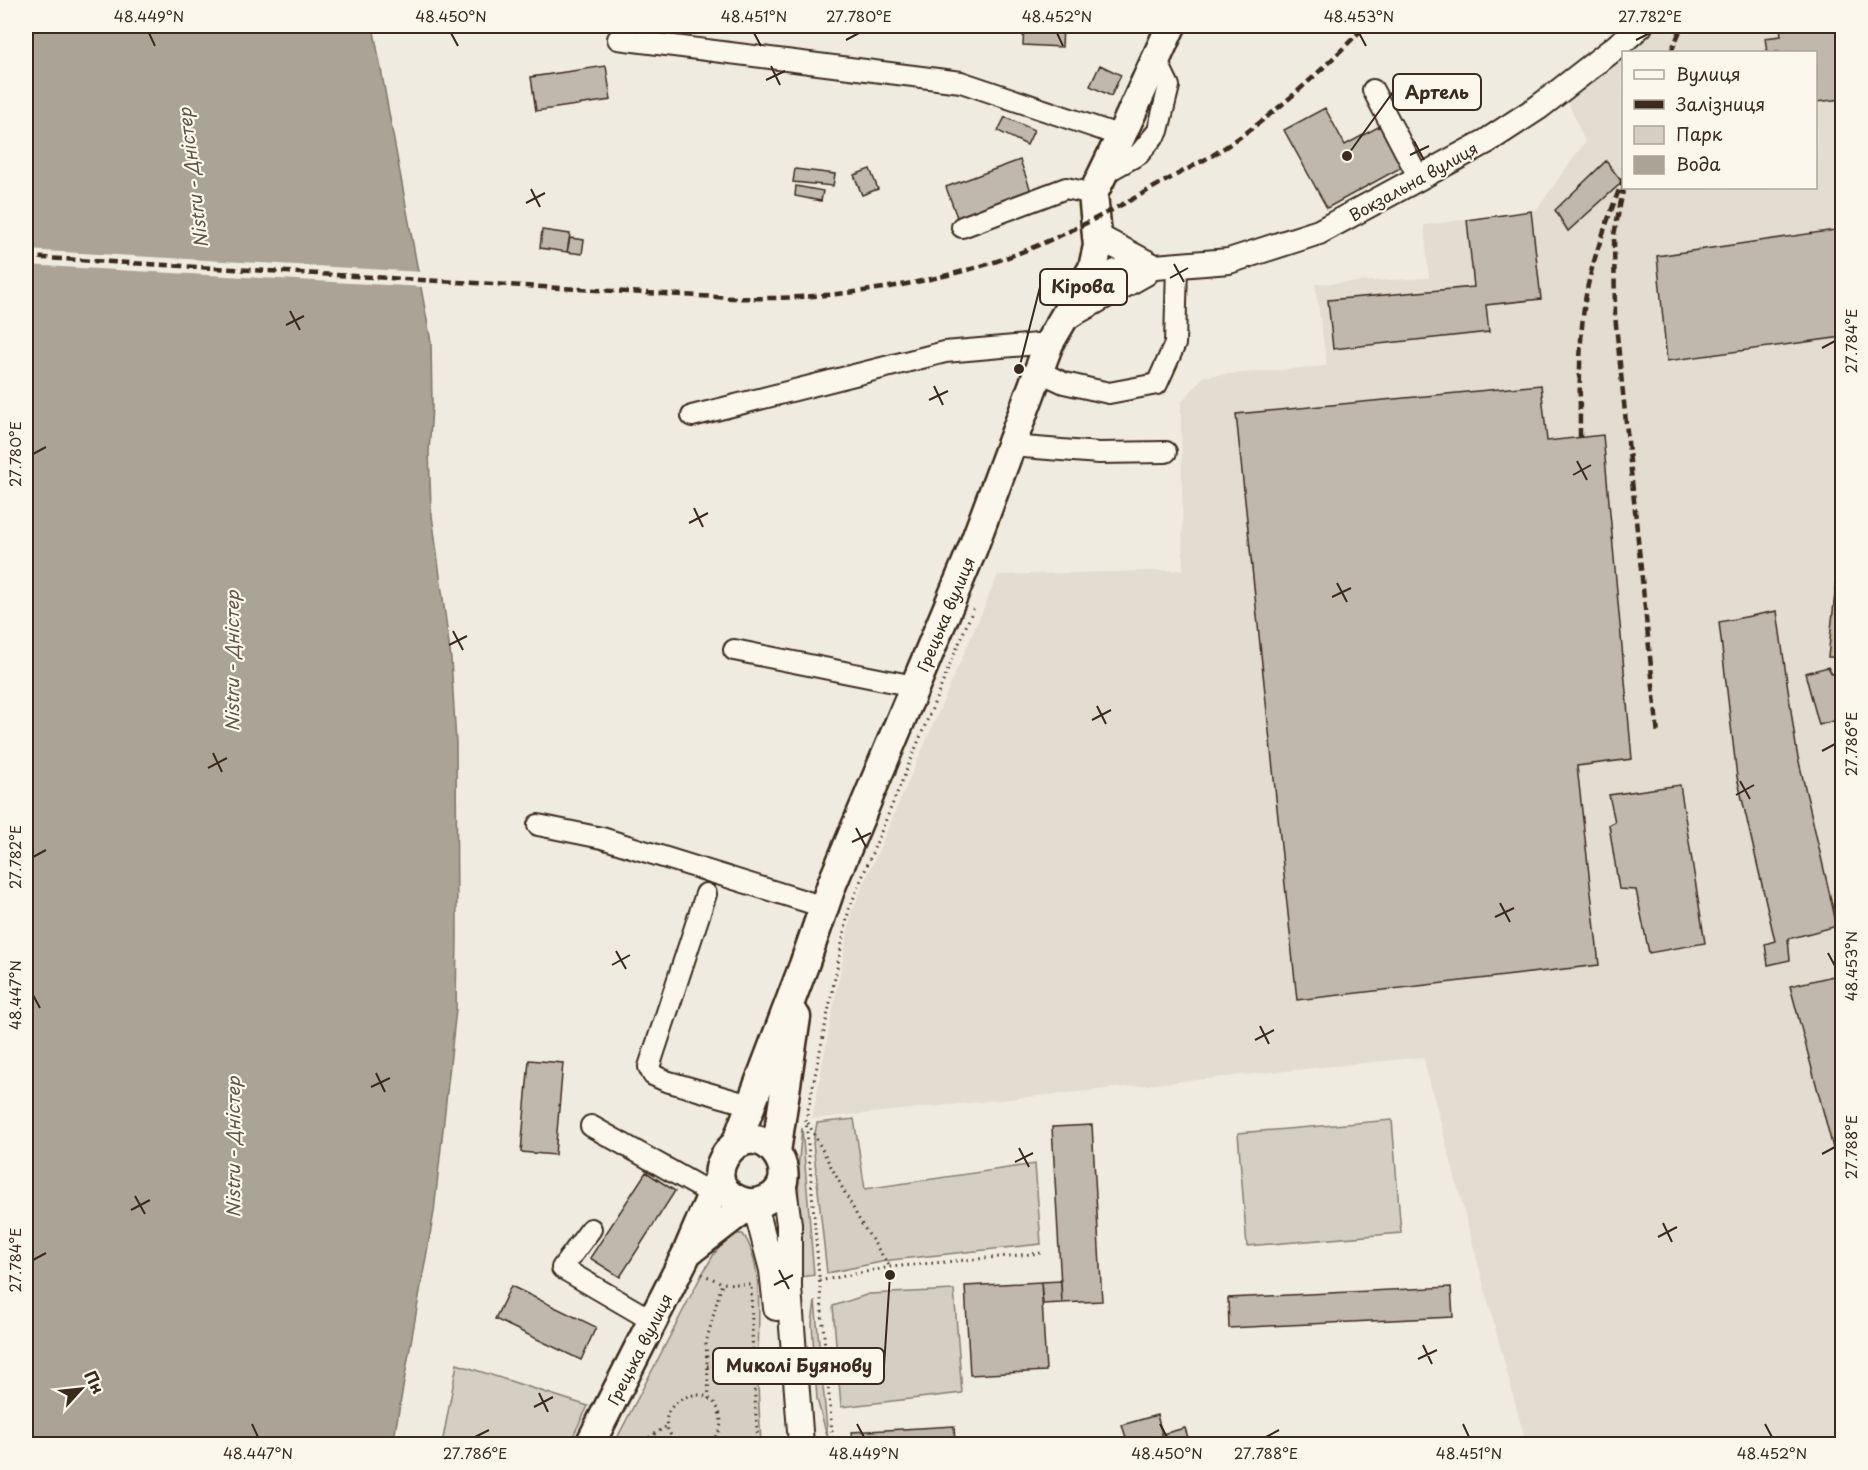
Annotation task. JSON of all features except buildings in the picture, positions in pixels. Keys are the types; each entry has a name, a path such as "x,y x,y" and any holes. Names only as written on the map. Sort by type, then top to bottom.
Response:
{"highway":[{"path":"1087,277 1098,246 1095,235 1098,184 1170,26"},
{"name":"Грецька вулиця","path":"735,1144 804,965 832,884 972,550 1038,371 1055,331 1087,277"},
{"name":"Грецька вулиця","path":"776,1152 804,965"},
{"path":"749,1140 762,1141 776,1152 782,1164 783,1180 777,1192 766,1200 752,1204 739,1201 715,1186 726,1152 735,1144 749,1140"},
{"name":"Грецька вулиця","path":"590,1444 685,1257 715,1186"},
{"name":"Грецька вулиця","path":"685,1257 752,1204"}],"main road":[{"name":"Вокзальна вулиця","path":"1087,277 1166,266 1229,261 1319,232 1488,141 1539,107 1616,48 1640,26"},
{"path":"1095,235 1124,252 1166,266"},
{"name":"Вокзальна вулиця","path":"1055,331 1125,286 1166,266"},
{"path":"783,1180 789,1224 789,1288 801,1444"},
{"path":"752,1204 772,1270 788,1444"}],"lane":[{"path":"618,39 961,82 1121,136"},
{"path":"962,227 1066,188 1098,184 1139,154 1158,131 1168,86 1156,59"},
{"path":"1374,90 1419,178"},
{"path":"1038,371 1064,383 1109,393 1157,384 1175,344 1166,266"},
{"path":"692,416 945,352 1055,331"},
{"path":"1011,446 1099,453 1166,452"},
{"path":"734,650 915,686"},
{"path":"538,825 602,838 824,907"},
{"path":"706,894 649,1067 653,1075 666,1080 750,1105"},
{"path":"591,1126 715,1186"},
{"path":"591,1229 562,1268 653,1321"}],"path":[{"path":"833,1444 806,1119 849,909 976,601"},
{"path":"806,1119 861,1223 890,1268"},
{"path":"819,1281 890,1268 1042,1253"},
{"path":"685,1257 708,1278 722,1283 751,1285 758,1444"},
{"path":"709,1399 706,1344 722,1283"},
{"path":"707,1366 753,1369"},
{"path":"679,1444 669,1434 667,1426 669,1411 679,1399 694,1395 709,1399 719,1411 721,1426 715,1440 710,1444"},
{"path":"639,1444 667,1426"},
{"path":"715,1440 718,1444"}],"shaded area":[{"path":"1658,26 1842,26 1842,1444 1526,1444 1423,1057 812,1119 852,911 998,575 1183,570 1181,403 1204,376 1327,366 1315,284 1429,278 1424,225 1536,210 1585,142 1568,102 1622,56 1622,189 1817,189 1817,51 1627,51"}],"green space":[{"path":"854,1119 865,1189 1035,1164 1041,1244 891,1260 827,1273 813,1143 817,1123"},
{"path":"1392,1120 1401,1233 1247,1246 1238,1133"},
{"path":"802,1128 814,1275 801,1277 798,1168"},
{"path":"731,1234 743,1234 755,1264 758,1282 758,1384 761,1444 614,1444 701,1276 714,1254"},
{"path":"954,1290 962,1393 841,1407 833,1306 869,1294"},
{"path":"815,1301 828,1439 817,1399 812,1323"},
{"path":"457,1364 588,1406 569,1444 442,1444"}],"water":[{"name":"Nistru - Дністер","path":"26,26 373,26 431,342 432,407 429,452 431,508 451,659 456,743 456,1009 434,1212 393,1444 26,1444"}],"pier":[{"path":"26,250 422,272 424,287 26,265"}],"railway":[{"path":"26,257 733,298 830,295 894,286 957,273 1030,249 1090,221 1205,159 1233,142 1273,112 1312,79 1365,26"},
{"path":"1671,51 1682,26"},
{"path":"1580,437 1583,313 1597,250 1622,181"},
{"path":"1623,189 1614,235 1615,315 1658,735"}],"place":[{"name":"Артель","path":"1347,156"},
{"name":"Кірова","path":"1019,369"},
{"name":"Миколі Буянову","path":"890,1275"}]}
